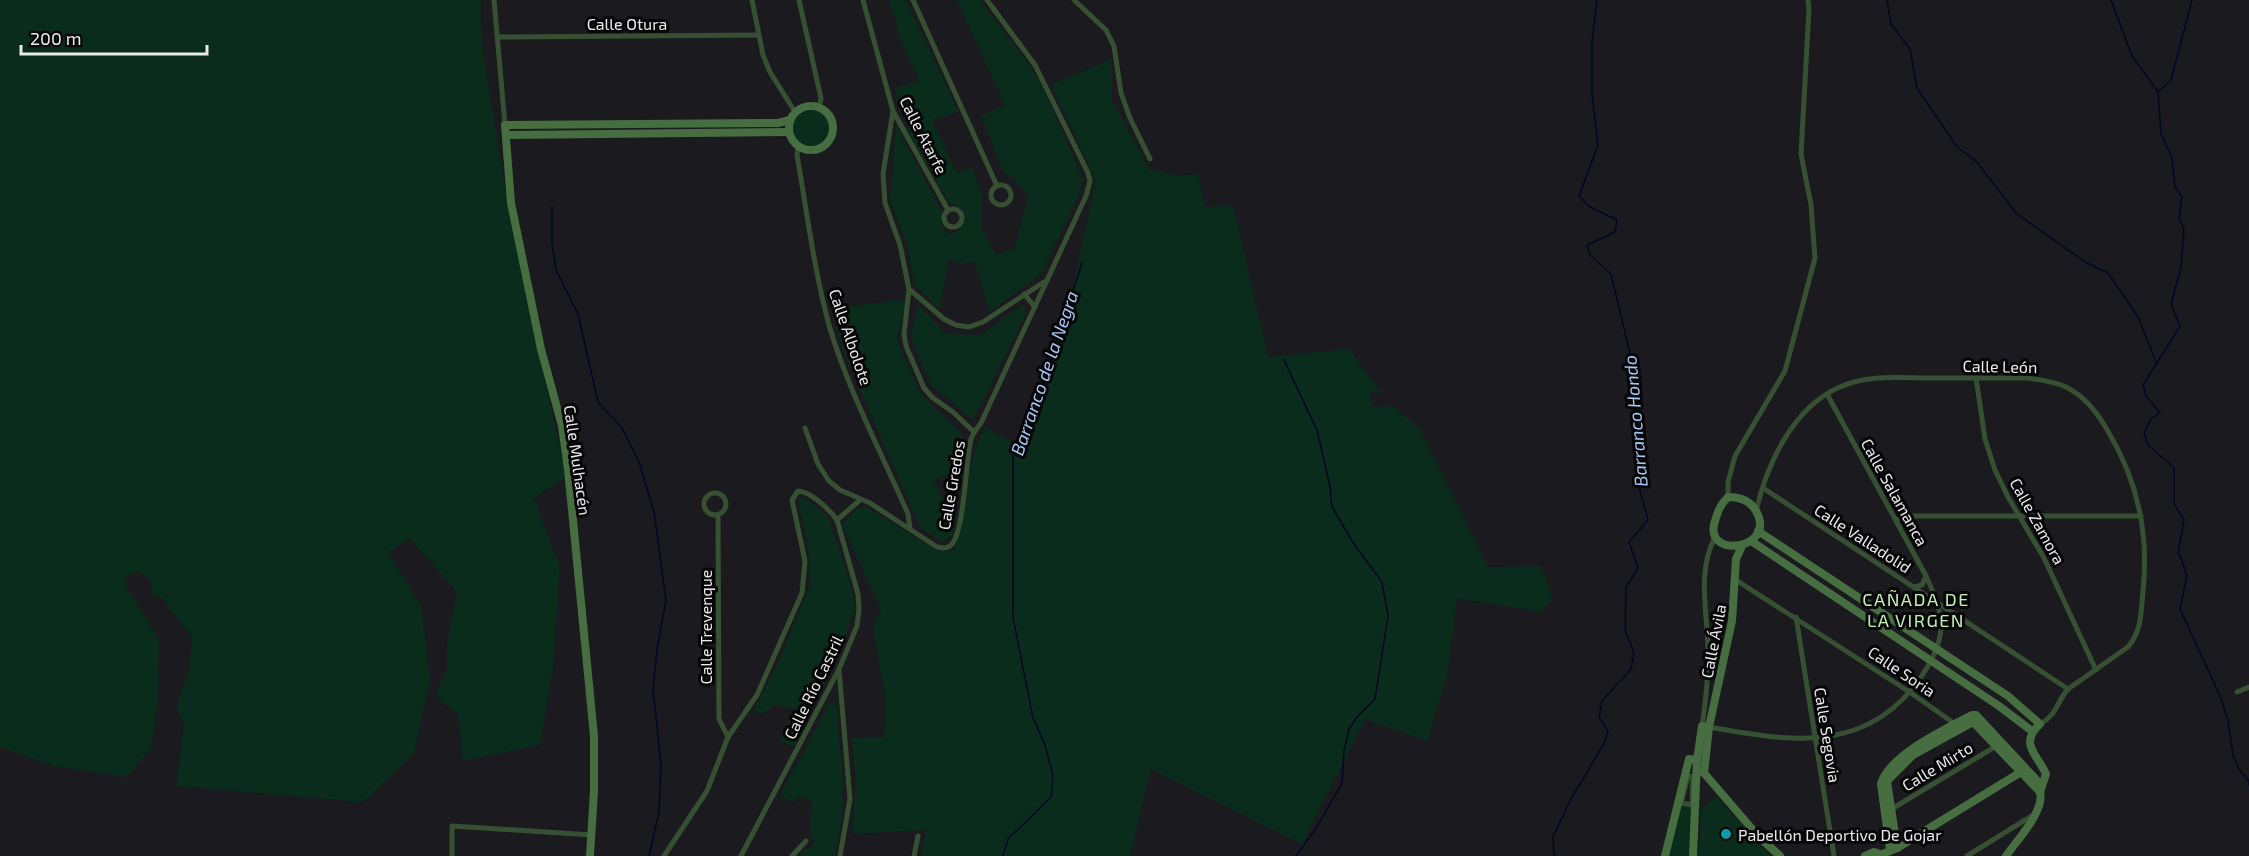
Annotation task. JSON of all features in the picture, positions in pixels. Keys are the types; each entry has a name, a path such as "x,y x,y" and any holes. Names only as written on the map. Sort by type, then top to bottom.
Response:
{"street":[{"name":"Calle Mulhacén","path":"494,0 511,203 539,339 562,426 568,469 594,726 594,791 590,856"},
{"path":"752,0 758,35 770,72 795,112"},
{"path":"799,0 821,98 819,108"},
{"name":"Calle Atarfe","path":"863,0 893,111 948,210"},
{"path":"913,0 998,186"},
{"name":"Calle Gredos","path":"806,428 823,474 840,490 870,503 937,547 944,548 951,545 955,538 971,439 981,423 1035,307 1086,196 1090,181 1035,65 987,0"},
{"path":"1074,0 1106,30 1114,46 1121,93 1150,159"},
{"path":"1728,497 1728,482 1735,456 1785,371 1815,258 1811,205 1801,154 1808,0"},
{"name":"Calle Otura","path":"497,37 758,35"},
{"path":"806,106 819,108 830,117 832,132 830,139 825,145 812,150 798,146 789,132 790,120 795,112 806,106"},
{"path":"893,111 883,174 885,203 900,245 909,289 904,334 906,346 924,388 974,432"},
{"path":"505,125 581,129 704,128 778,123 790,120"},
{"path":"704,128 789,132"},
{"path":"506,135 581,129"},
{"name":"Calle Albolote","path":"798,146 797,155 820,292 830,327 843,364 908,514 910,528"},
{"path":"909,289 944,319 963,327 983,322 1045,281"},
{"path":"1024,294 1035,307"},
{"name":"Calle León","path":"1756,511 1774,461 1790,432 1810,406 1841,386 1869,378 2026,378 2047,380 2067,387 2086,401 2103,422 2129,471 2141,516 2145,572 2140,625 2136,638 2128,647 2068,689 2051,718 2032,732"},
{"name":"Calle Zamora","path":"1977,378 1981,421 1995,470 2070,610 2096,670"},
{"name":"Calle Salamanca","path":"1827,394 1939,604"},
{"name":"Calle Valladolid","path":"1763,488 2068,689"},
{"path":"664,856 707,790 728,737 757,695 802,593 805,561 792,500 794,494 798,491 804,492 831,512 837,520 860,500"},
{"name":"Calle Trevenque","path":"712,493 723,496 726,503 724,511 718,515 711,515 704,507 706,497 712,493"},
{"path":"1728,497 1748,502 1756,511 1759,520 1758,531 1751,542 1742,546 1729,547 1715,537 1712,529 1720,504 1728,497"},
{"path":"1748,502 1760,497"},
{"name":"Calle Trevenque","path":"718,515 719,719 728,737"},
{"path":"1896,520 1907,516 2141,516"},
{"name":"Calle Río Castril","path":"741,856 850,645 859,609 855,578 838,530 837,520"},
{"path":"1758,531 2008,696 2040,724"},
{"path":"1693,856 1706,726 1708,670 1704,585 1709,548 1715,537"},
{"path":"1751,542 1999,706 2032,732 2030,746 2046,774 2041,789 2042,800 2036,814 2006,856"},
{"name":"Calle Ávila","path":"1706,726 1726,654 1736,580 1736,560 1742,546"},
{"name":"Calle Ávila","path":"1729,547 1736,560"},
{"path":"1914,587 1922,585 1926,576"},
{"name":"Calle Soria","path":"1736,580 1911,693 1957,727"},
{"path":"1706,726 1745,734 1815,738 1857,730 1880,720 1911,693 1932,661 1938,649 1941,633 1939,604"},
{"name":"Calle Segovia","path":"1796,617 1834,856"},
{"path":"839,669 850,799 840,856"},
{"path":"2237,692 2249,687"},
{"path":"827,692 831,689 842,695"},
{"path":"1886,853 1887,782 1913,755 1975,718 2041,789"},
{"path":"1706,726 1697,760 1700,772 1759,837 1780,856"},
{"name":"Calle Mirto","path":"1888,811 1999,744"},
{"path":"1665,856 1689,759 1697,760"},
{"path":"1685,771 1700,772"},
{"path":"1864,856 1874,852 1886,853 2024,771"},
{"path":"1688,776 1693,777 1692,805 1681,803 1688,776"},
{"path":"1967,856 2036,814"},
{"path":"452,856 452,826 592,835"},
{"path":"914,856 918,836"},
{"path":"792,856 806,841"}],"green space":[{"path":"0,0 481,0 485,66 503,175 537,348 567,477 534,498 560,567 553,667 540,745 463,761 458,713 442,702 436,692 447,669 447,643 457,592 410,539 388,552 421,606 430,679 414,753 363,802 176,786 184,726 176,706 189,671 192,637 163,599 151,594 152,580 138,572 124,577 128,589 159,639 158,700 151,748 127,777 54,766 0,747"},
{"path":"889,0 906,0 959,112 932,120 957,173 972,167 981,192 981,226 996,255 1015,249 1028,196 1011,176 1004,174 981,116 1005,105 957,0 980,0 1028,63 1045,92 1083,179 1080,192 1042,273 990,312 974,261 961,264 949,259 939,309 914,284 908,246 890,201 896,125 941,210 941,225 948,235 959,230 966,218 960,207 949,203 909,134 895,88 920,81 898,35"},
{"path":"1112,59 1112,100 1149,169 1179,176 1198,174 1205,207 1233,205 1268,357 1349,349 1381,392 1369,392 1373,407 1393,406 1420,429 1488,567 1541,566 1553,599 1541,612 1457,598 1448,672 1427,741 1365,719 1302,844 1151,769 1130,856 921,856 926,830 852,834 856,782 852,738 884,737 885,696 873,627 881,610 842,524 858,508 867,507 937,551 955,550 974,452 985,427 1015,444 1053,377 1096,181 1051,85"},
{"path":"811,110 823,116 829,128 823,140 811,146 799,140 793,128 799,116"},
{"path":"906,300 897,340 920,393 966,441 962,469 934,480 948,511 958,508 952,536 942,542 920,527 841,345 832,308"},
{"path":"1023,304 1026,313 973,420 931,385 911,337 918,305 946,334 981,335"},
{"path":"803,497 828,516 851,584 854,610 843,645 794,747 779,741 795,709 773,705 762,715 754,710 779,661 811,583 808,546 798,501"},
{"path":"836,703 843,781 842,821 835,856 799,856 804,849 813,847 814,841 810,834 812,800 797,797 794,802 780,796 829,704"},
{"name":"Pabellón Deportivo De Gojar","path":"1716,796 1770,856 1697,856 1701,828 1700,808 1704,808"},
{"path":"1680,804 1692,806 1690,856 1668,856"}],"waterway":[{"name":"Barranco Hondo","path":"1554,856 1553,837 1571,799 1605,742 1608,731 1599,717 1602,701 1631,669 1634,653 1625,630 1626,587 1638,568 1629,542 1648,520 1636,476 1638,443 1632,362 1611,274 1590,255 1587,245 1615,232 1617,220 1590,207 1579,196 1598,145 1592,95 1592,41 1597,0"},
{"path":"1887,0 1891,24 1910,49 1917,88 1957,147 1976,161 2017,214 2085,262 2108,273 2138,317 2156,362"},
{"path":"2111,0 2132,56 2158,92 2161,134 2172,158 2175,187 2182,196 2179,218 2184,229 2181,267 2171,304 2180,326 2143,385 2146,396 2160,413 2151,419 2144,433 2148,445 2174,468 2174,504 2184,520 2178,553 2187,576 2180,609 2221,698 2228,721 2233,755 2239,769 2249,781 2249,785"},
{"path":"2158,92 2171,80 2192,0"},
{"path":"552,206 552,243 556,270 578,314 598,402 622,428 639,462 654,512 666,600 657,649 653,690 661,764 659,812 649,856"},
{"name":"Barranco de la Negra","path":"1003,856 1008,839 1051,797 1053,776 1045,745 1033,718 1013,617 1013,454 1041,389 1082,263"},
{"path":"1284,360 1317,430 1330,486 1332,507 1354,544 1382,582 1388,616 1375,699 1357,717 1349,729 1344,751 1342,783 1318,825 1296,856"}],"place":[{"name":"Pabellón Deportivo De Gojar","path":"1726,834"}],"district":[{"name":"CAÑADA DE LA VIRGEN","path":"1916,609"}]}
